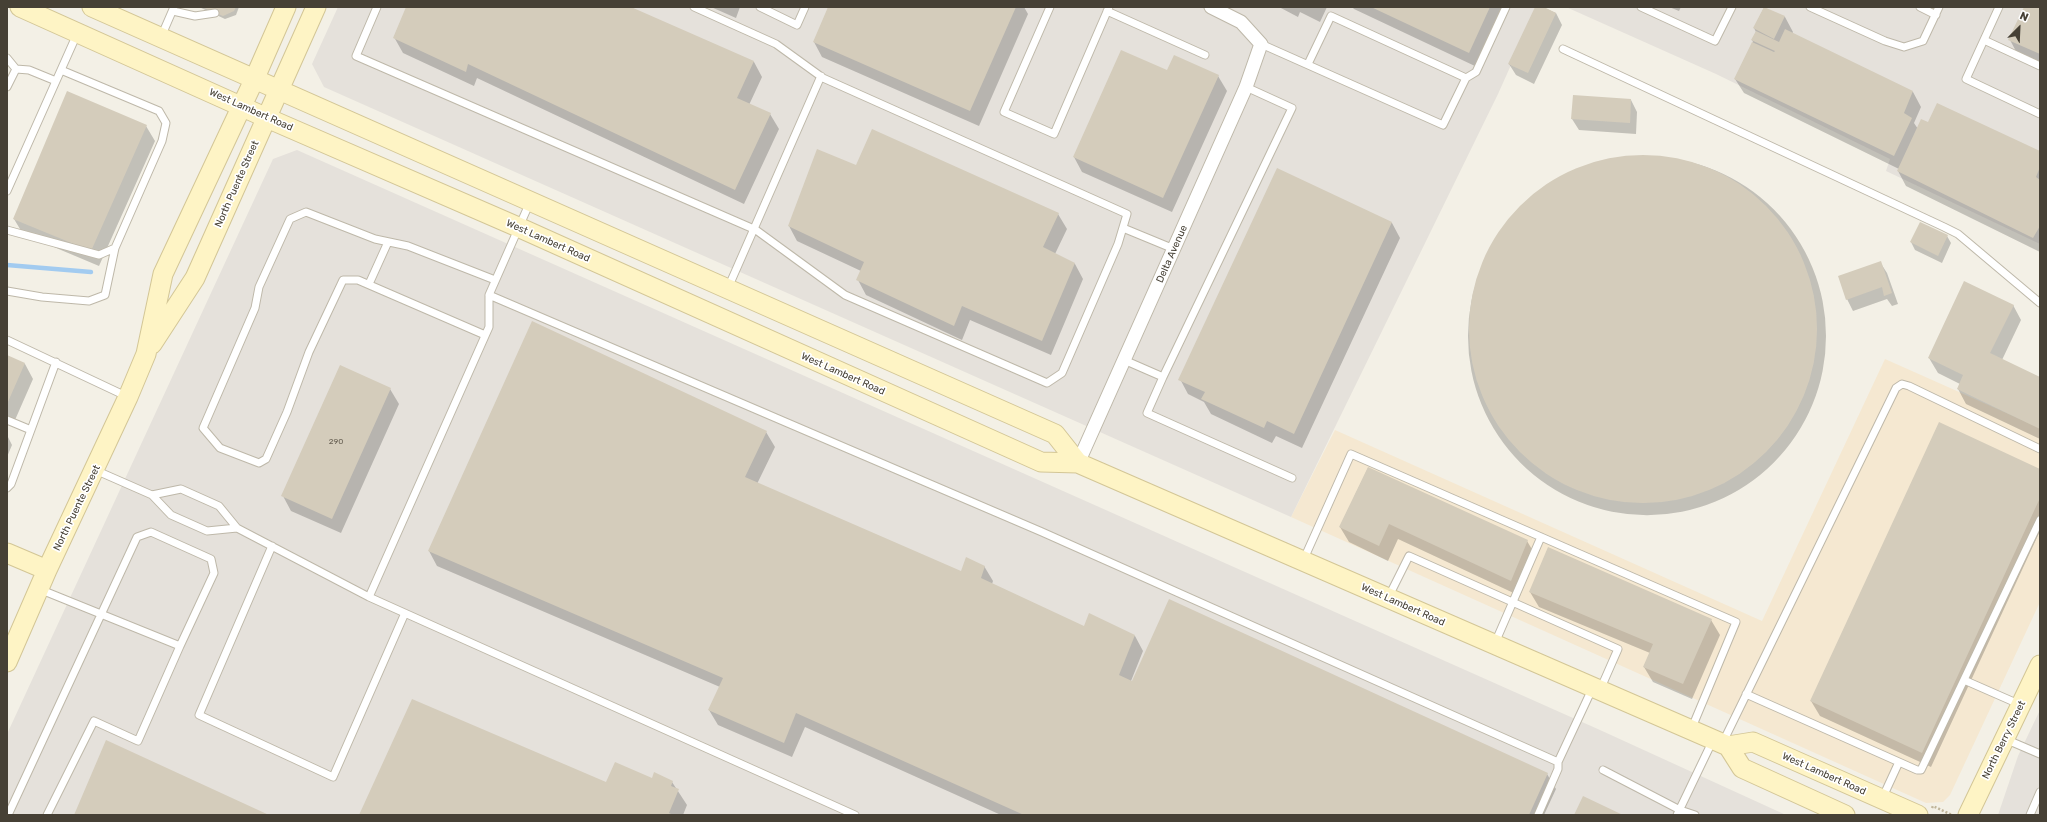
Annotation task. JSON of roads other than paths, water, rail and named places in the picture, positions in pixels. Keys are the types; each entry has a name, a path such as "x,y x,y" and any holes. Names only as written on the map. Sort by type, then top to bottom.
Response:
{"main road":[{"name":"West Lambert Road","path":"20,7 267,118 518,227 1041,462 1078,463 1721,744 1753,742 1882,799 1924,813"},
{"name":"West Lambert Road","path":"92,7 279,91 531,200 1055,434 1078,463"},
{"name":"North Puente Street","path":"146,354 163,274 254,80 286,7"},
{"name":"North Puente Street","path":"7,662 47,570 95,470 146,354 195,278 316,7"},
{"path":"7,553 47,570"},
{"name":"North Berry Street","path":"1968,815 2021,705 2035,687 2040,665"},
{"path":"1721,744 1742,768 1845,815"}],"street":[{"path":"1218,8 1241,22 1261,44"},
{"name":"Delta Avenue","path":"1078,463 1246,87 1261,44"}],"lane":[{"path":"378,7 356,56 754,229 845,295 1047,383 1062,373 1118,244 1127,214 821,76 776,44 694,7"},
{"path":"760,7 797,25 805,7"},
{"path":"1050,7 1004,112 1054,134 1108,9 1205,55"},
{"path":"1261,44 1443,125 1466,78 1476,72 1506,7"},
{"path":"1641,7 1715,41 1732,7"},
{"path":"1810,7 1885,41 1904,47 1923,41 1939,7"},
{"path":"1920,7 1936,14"},
{"path":"1999,7 1966,79 2040,114"},
{"path":"160,38 173,9 195,16 215,13"},
{"path":"1308,64 1331,16 1466,78"},
{"path":"7,191 78,34"},
{"path":"1984,40 2040,66"},
{"path":"1563,49 1944,226 1958,234 2040,303"},
{"path":"7,58 16,69 29,70 56,81"},
{"path":"7,87 16,69"},
{"path":"7,290 42,297 89,300 105,295 115,248 162,141 166,123 159,111 61,70"},
{"path":"728,288 821,76"},
{"path":"1246,87 1292,108 1162,377 1147,413 1292,478"},
{"path":"369,596 489,327 488,295 531,200"},
{"path":"485,335 369,284 358,280 343,280 309,352 287,412 266,459 259,463 220,448 203,428 255,308 259,287 290,219 306,212 375,240 408,246 495,280"},
{"path":"1123,228 1174,249"},
{"path":"7,230 99,255 115,248"},
{"path":"369,284 388,242"},
{"path":"488,295 1042,532 1558,762"},
{"path":"7,340 128,397"},
{"path":"1124,360 1162,377"},
{"path":"7,488 11,484 56,362"},
{"path":"1678,812 1721,744 1896,388 1902,384 1909,386 2040,449"},
{"path":"7,420 31,430"},
{"path":"1303,561 1352,454 1736,622 1691,730"},
{"path":"95,470 152,494 170,515 207,531 237,528"},
{"path":"152,494 180,489 219,506 237,528 369,596 855,815"},
{"path":"1746,694 1917,770 1923,767 2040,520"},
{"path":"8,815 137,537 151,532 211,560 214,573 138,741 94,721 47,815"},
{"path":"1494,644 1541,537"},
{"path":"272,546 199,715 333,777 406,613"},
{"path":"1388,598 1408,556 1618,649 1558,762 1558,769 1538,815"},
{"path":"39,589 180,646"},
{"path":"1964,680 2021,705"},
{"path":"2005,739 2040,754"},
{"path":"1882,799 1899,762"},
{"path":"1603,770 1678,812 1695,815"},
{"path":"2030,815 2040,792"}],"waterway":[{"path":"7,265 91,272"}]}
